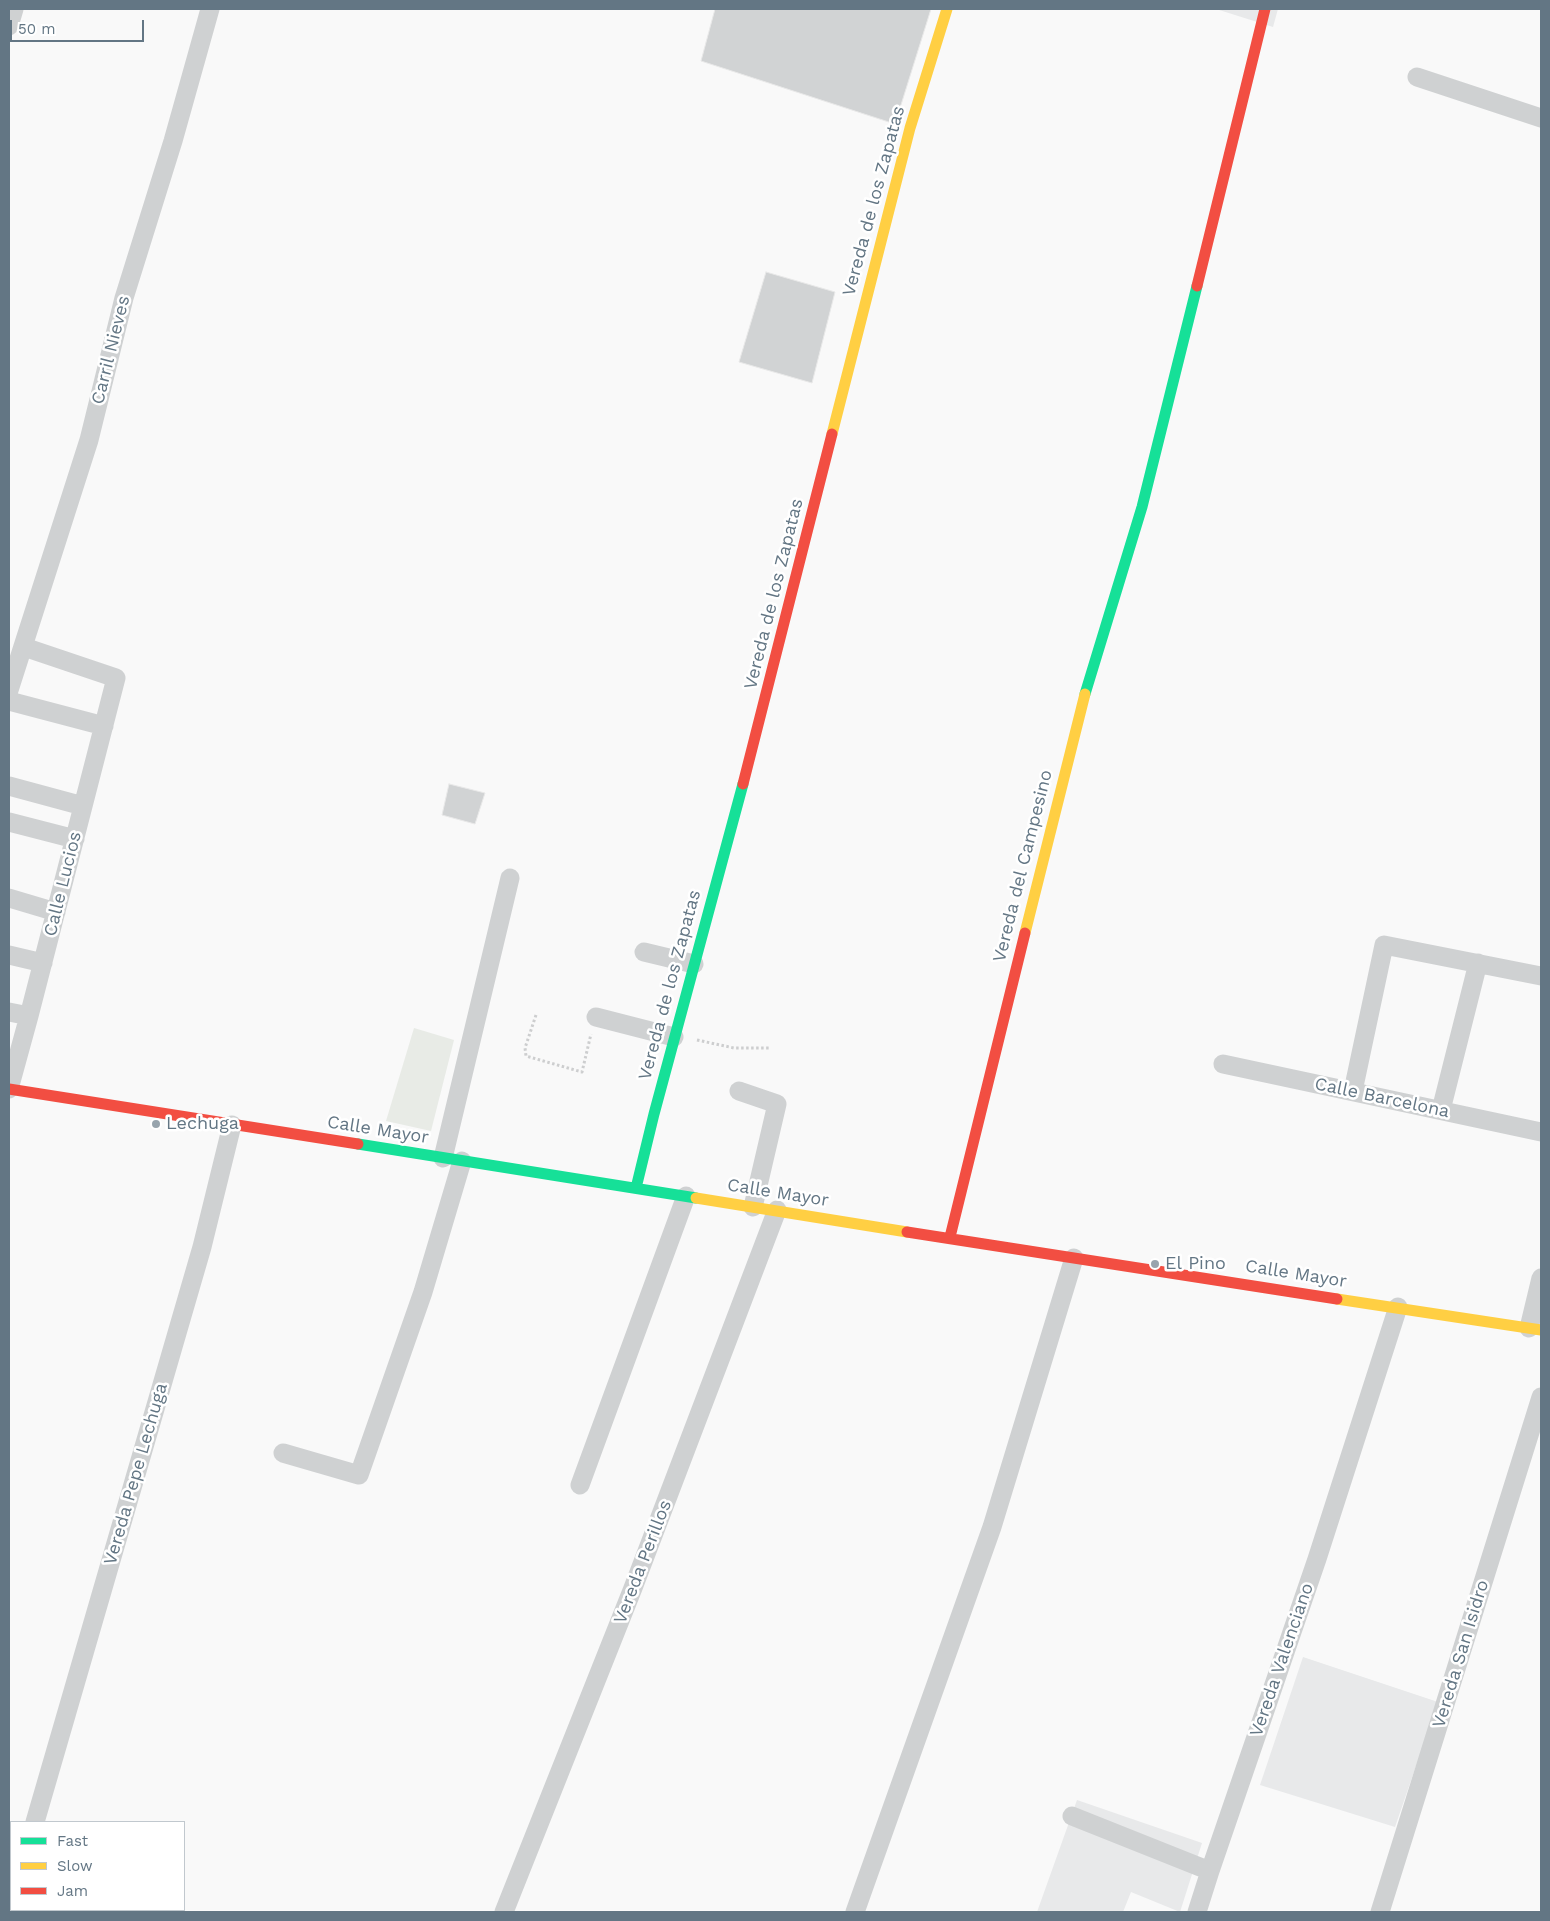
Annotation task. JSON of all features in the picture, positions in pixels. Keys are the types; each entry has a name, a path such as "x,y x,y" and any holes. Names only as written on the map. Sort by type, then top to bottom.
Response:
{"street":[{"path":"9,26 14,9"},
{"name":"Carril Nieves","path":"9,690 88,440 124,298 173,141 210,9"},
{"name":"Vereda de los Zapatas","path":"636,1188 674,1037 752,751 910,128 947,9"},
{"name":"Vereda del Campesino","path":"950,1237 1078,718 1142,507 1265,9"},
{"path":"1417,77 1541,118"},
{"name":"Calle Lucios","path":"9,1089 116,678 24,646"},
{"path":"9,701 104,726"},
{"path":"9,786 83,806"},
{"path":"9,822 74,839"},
{"path":"443,1158 510,878"},
{"path":"9,898 56,912"},
{"path":"1352,1091 1384,945 1541,976"},
{"path":"644,952 694,964"},
{"path":"9,955 43,963"},
{"path":"1441,1110 1478,963"},
{"path":"9,1012 29,1016"},
{"path":"596,1017 674,1037"},
{"name":"Calle Barcelona","path":"1223,1064 1541,1132"},
{"name":"Calle Mayor","path":"9,1089 1535,1329"},
{"path":"739,1092 777,1104 753,1207"},
{"name":"Vereda Pepe Lechuga","path":"35,1821 202,1248 232,1125"},
{"path":"283,1453 359,1475 422,1292 462,1161"},
{"path":"580,1485 686,1196"},
{"name":"Vereda Perillos","path":"504,1912 633,1588 777,1210"},
{"path":"855,1912 992,1527 1074,1258"},
{"path":"1535,1329 1541,1278"},
{"name":"Vereda Valenciano","path":"1197,1912 1317,1559 1398,1307"},
{"name":"Vereda San Isidro","path":"1380,1912 1541,1397"},
{"path":"1072,1816 1210,1871"}],"path":[{"path":"536,1015 525,1048 526,1056 582,1072 596,1017"},
{"path":"674,1037 734,1048 771,1048"}],"shaded area":[{"path":"1216,9 1278,9 1273,27"},
{"path":"414,1028 454,1040 431,1131 386,1121"},
{"path":"1303,1657 1438,1702 1395,1827 1260,1785"},
{"path":"1077,1800 1202,1843 1180,1912 1131,1892 1123,1912 1037,1912"}],"building":[{"path":"715,9 931,9 895,124 701,61"},
{"path":"766,272 835,292 812,383 739,362"},
{"path":"449,784 485,793 475,824 442,815"}],"traffic: fast":[{"path":"1085,694 1142,507 1197,286"},
{"path":"636,1188 654,1114 743,784"},
{"path":"358,1144 696,1198"}],"traffic: slow":[{"path":"832,434 910,128 947,9"},
{"path":"1025,933 1085,694"},
{"path":"696,1198 907,1232"},
{"path":"1337,1299 1541,1330"}],"traffic: jam":[{"path":"1197,286 1265,9"},
{"path":"743,784 832,434"},
{"path":"950,1237 1025,933"},
{"path":"9,1089 358,1144"},
{"path":"907,1232 1337,1299"}],"place":[{"name":"Lechuga","path":"156,1124"},
{"name":"El Pino","path":"1155,1264"}]}
